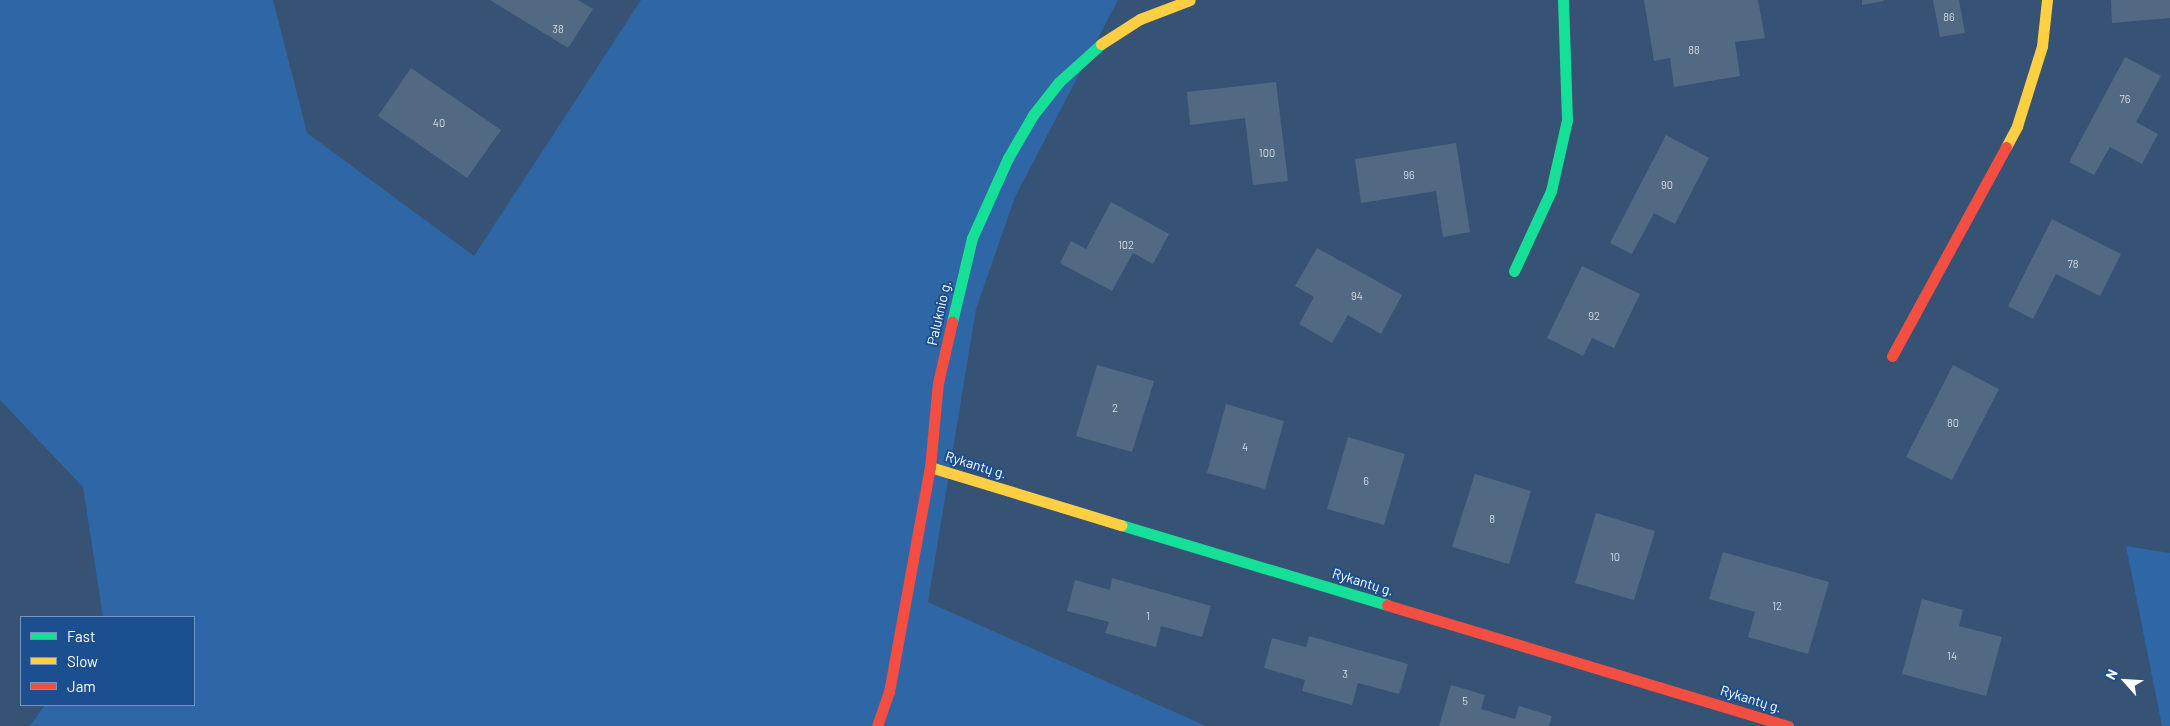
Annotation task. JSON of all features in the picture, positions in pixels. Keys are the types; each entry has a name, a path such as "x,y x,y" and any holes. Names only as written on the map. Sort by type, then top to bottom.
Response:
{"street":[{"name":"Paluknio g.","path":"877,726 888,692 930,467 938,383 972,238 1008,158 1033,115 1059,82 1108,37 1140,19 1190,0"},
{"path":"1514,271 1551,191 1567,120 1562,0"},
{"path":"1892,356 2017,126 2042,46 2047,0"},
{"name":"Rykantų g.","path":"930,467 1788,726"}],"shaded area":[{"path":"0,0 273,0 307,133 474,256 641,0 1118,0 1015,197 976,309 928,602 1206,726 30,726 44,706 195,706 195,616 103,616 83,487 0,400"},
{"path":"2126,546 2170,553 2170,726 2162,726"}],"building":[{"path":"490,0 578,0 593,9 568,48"},
{"path":"1644,0 1758,0 1765,38 1735,42 1740,76 1674,87 1670,58 1654,61"},
{"path":"1862,0 1884,0 1884,1 1862,5"},
{"path":"1933,0 1959,0 1965,33 1940,37"},
{"path":"2111,0 2170,0 2170,18 2112,23"},
{"path":"2125,57 2161,76 2136,122 2158,134 2142,164 2110,147 2094,175 2069,162"},
{"path":"411,68 501,130 467,178 378,116"},
{"path":"1276,82 1288,181 1253,185 1245,118 1190,125 1187,92"},
{"path":"1666,135 1709,158 1675,224 1654,213 1632,254 1610,243"},
{"path":"1456,143 1470,232 1443,237 1436,191 1361,203 1355,159"},
{"path":"1111,202 1169,234 1153,264 1133,253 1112,291 1060,263 1071,241 1086,249"},
{"path":"2052,219 2121,254 2100,296 2056,274 2033,319 2008,306"},
{"path":"1317,248 1402,295 1381,334 1348,315 1332,343 1299,324 1314,297 1295,286"},
{"path":"1582,266 1640,294 1614,348 1592,338 1583,356 1547,338"},
{"path":"1097,365 1154,381 1132,452 1076,436"},
{"path":"1953,365 1999,389 1952,480 1906,457"},
{"path":"1226,404 1284,421 1265,489 1207,473"},
{"path":"1348,437 1405,454 1384,525 1327,509"},
{"path":"1475,474 1531,491 1509,564 1452,547"},
{"path":"1596,513 1655,531 1634,600 1575,583"},
{"path":"1723,552 1829,582 1808,654 1748,637 1755,612 1709,599"},
{"path":"1112,578 1211,606 1202,637 1161,626 1156,647 1105,633 1109,622 1067,611 1075,580 1110,590"},
{"path":"1922,599 1963,610 1959,626 2002,637 1986,696 1902,674"},
{"path":"1309,636 1408,664 1399,694 1358,683 1352,705 1302,691 1305,680 1264,668 1272,638 1306,647"},
{"path":"1451,685 1485,695 1481,709 1515,719 1519,706 1552,716 1549,726 1439,726"}],"traffic: fast":[{"path":"1514,271 1551,191 1567,120 1563,0"},
{"path":"952,322 972,238 1008,158 1033,115 1059,82 1101,44"},
{"path":"1121,525 1387,605"}],"traffic: slow":[{"path":"1101,44 1140,19 1190,0"},
{"path":"2006,147 2017,126 2042,46 2047,0"},
{"path":"930,467 1121,525"}],"traffic: jam":[{"path":"1892,356 2006,147"},
{"path":"877,726 889,692 930,467 938,383 952,322"},
{"path":"1387,605 1788,726"}]}
